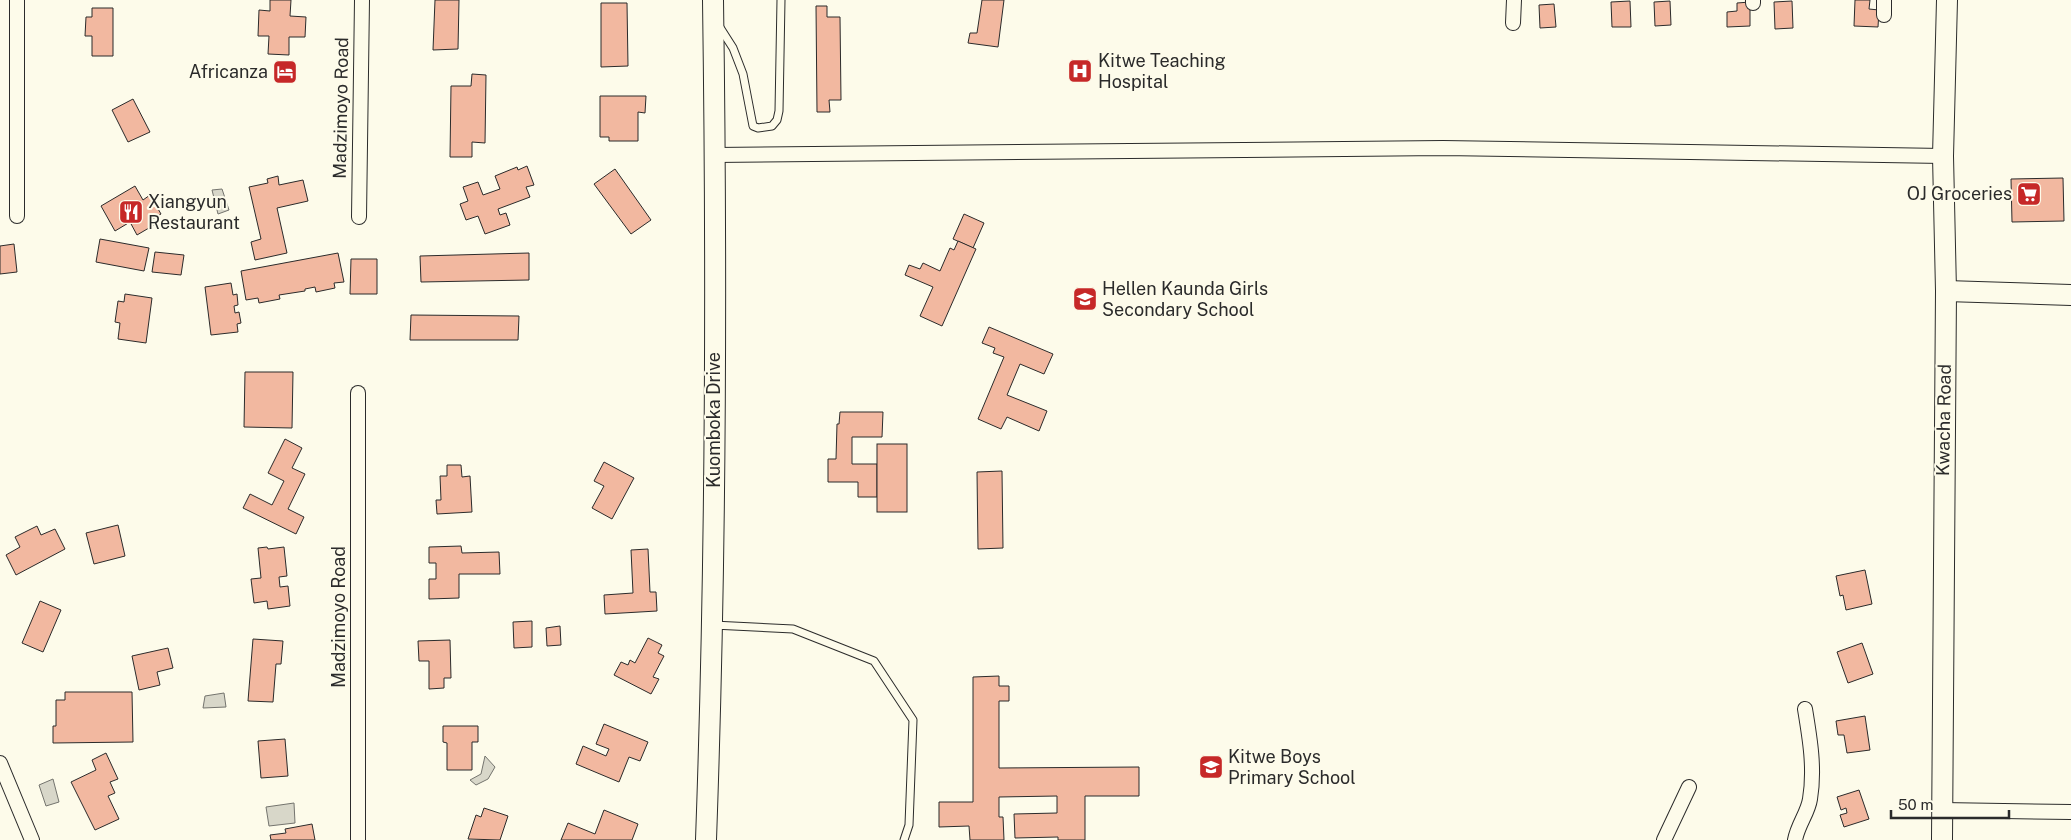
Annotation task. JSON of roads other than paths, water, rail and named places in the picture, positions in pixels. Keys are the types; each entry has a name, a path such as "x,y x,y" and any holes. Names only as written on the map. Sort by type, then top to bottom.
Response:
{"main road":[{"name":"Kwacha Road","path":"1942,840 1946,291 1943,156 1947,0"},
{"name":"Kuomboka Drive","path":"706,840 713,625 715,155 713,8"},
{"path":"1946,291 2071,295"}],"street":[{"path":"17,0 17,216"},
{"name":"Madzimoyo Road","path":"359,217 362,0"},
{"path":"1513,23 1514,0"},
{"path":"1884,0 1884,15"},
{"path":"715,155 1443,148 1943,156"},
{"name":"Madzimoyo Road","path":"358,393 358,840"},
{"path":"1795,840 1797,827 1810,802 1812,771 1804,709"},
{"path":"0,763 32,840"},
{"path":"1664,840 1689,787"},
{"path":"1942,810 2071,812"}],"lane":[{"path":"713,8 733,48 743,74 753,126 758,128 772,126 777,120 780,111 781,0"},
{"path":"713,625 793,629 874,661 913,720 909,825 904,840"}],"place":[{"name":"Kitwe Teaching Hospital","path":"1080,71"},
{"name":"Africanza","path":"285,72"},
{"name":"OJ Groceries","path":"2029,194"},
{"name":"Xiangyun Restaurant","path":"131,212"},
{"name":"Hellen Kaunda Girls Secondary School","path":"1085,299"},
{"name":"Kitwe Boys Primary School","path":"1211,767"}]}
